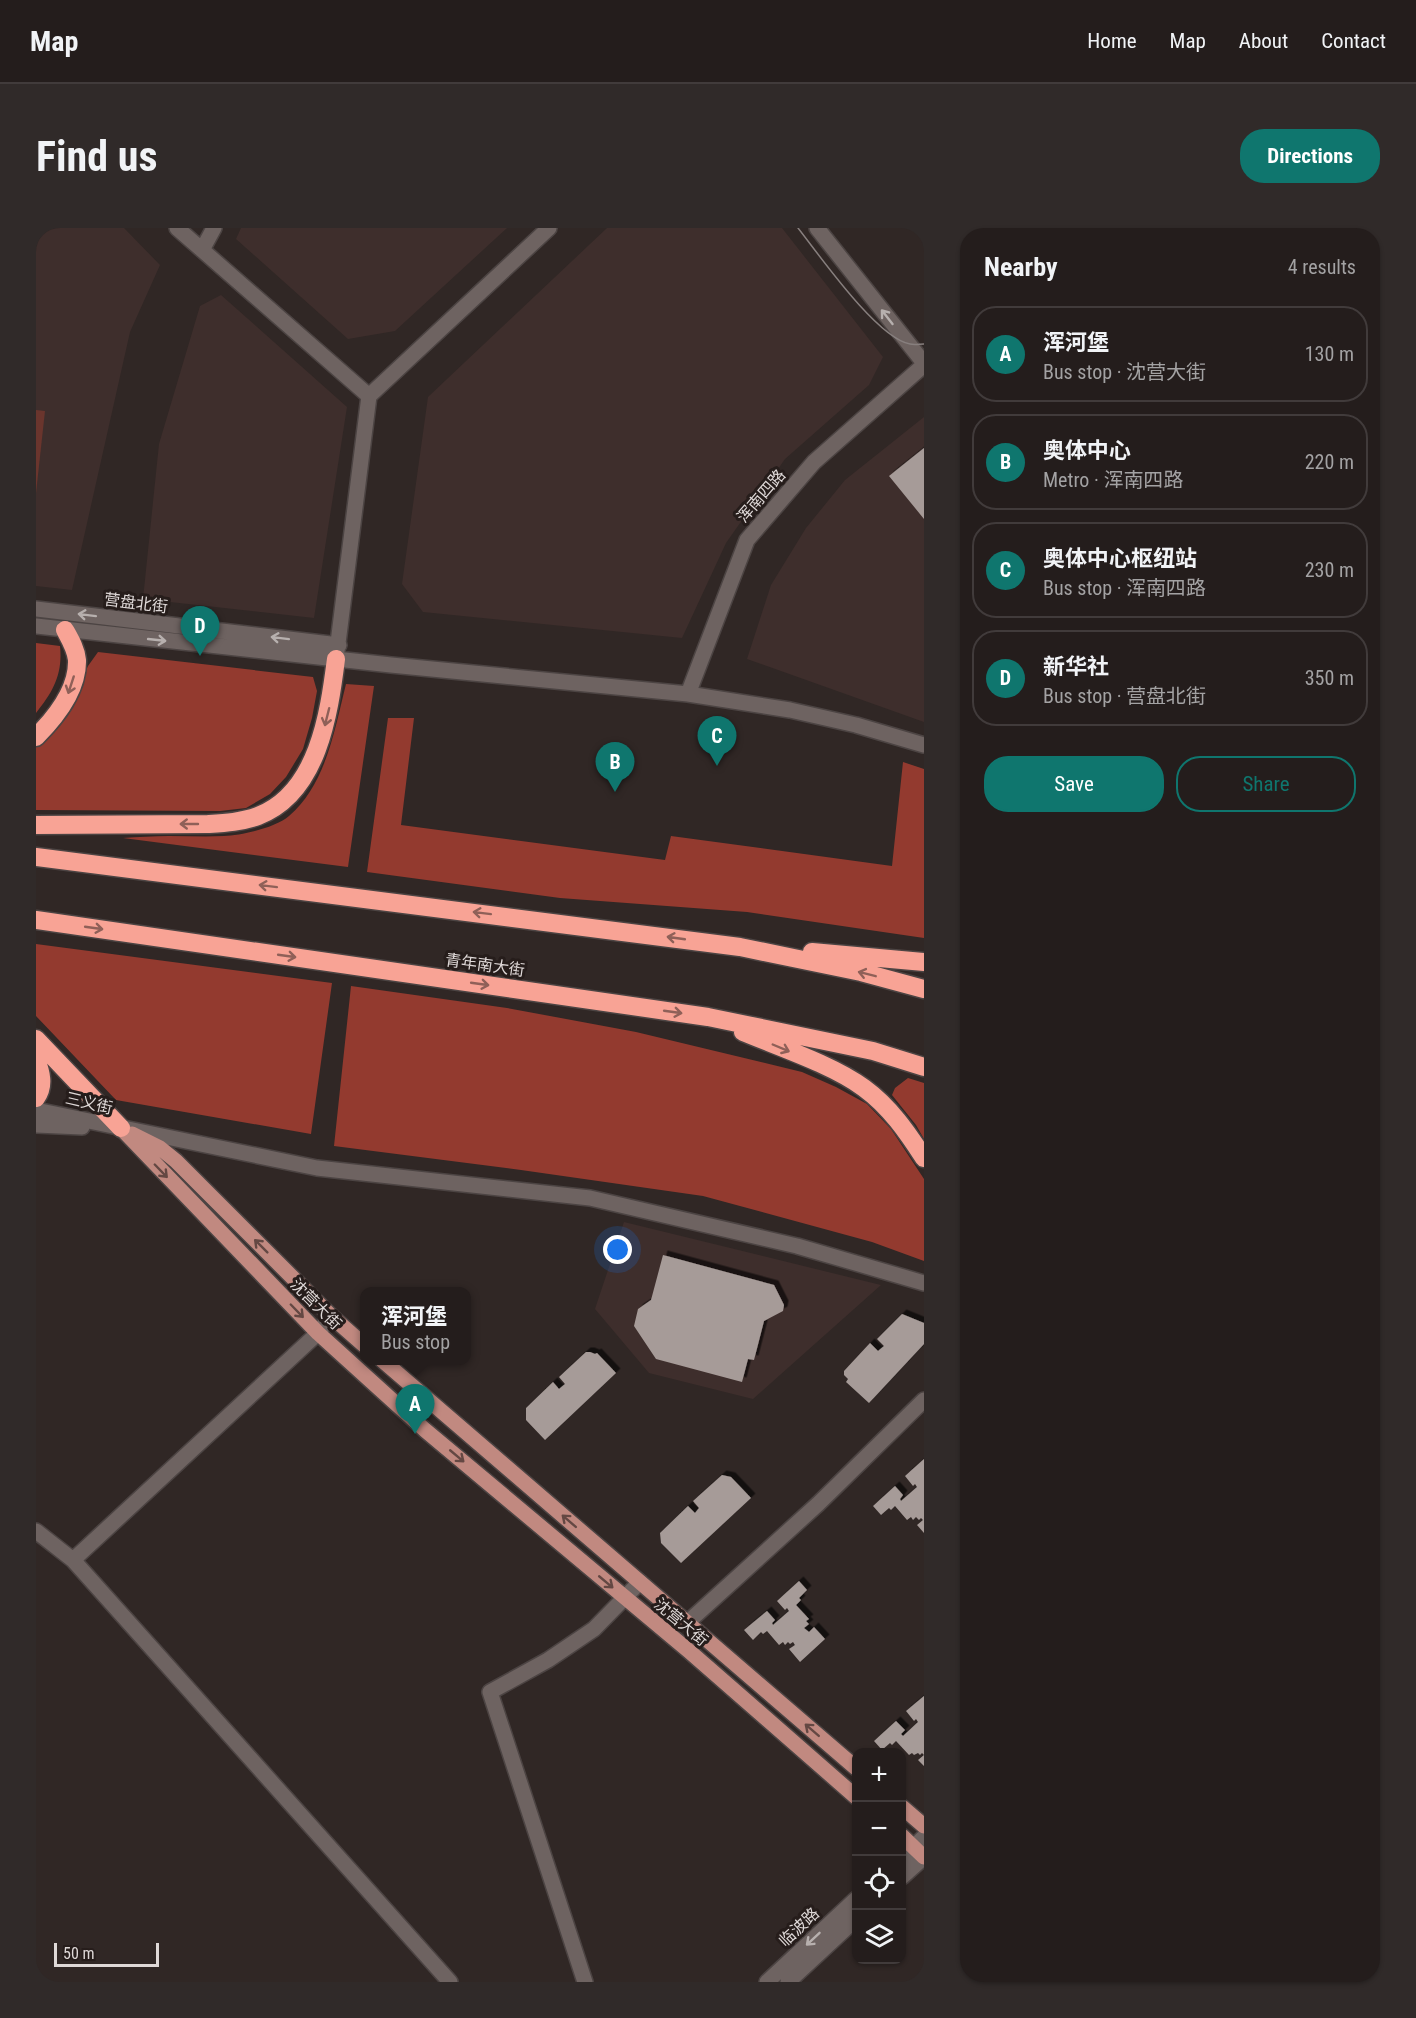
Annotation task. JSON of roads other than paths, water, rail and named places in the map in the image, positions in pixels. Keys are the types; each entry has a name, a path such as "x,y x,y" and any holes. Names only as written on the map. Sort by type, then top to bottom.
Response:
{"highway":[{"path":"36,736 63,706 73,680 77,660 65,630"},
{"path":"36,825 208,824 256,817 273,809 298,783 316,748 330,706 337,652"},
{"path":"36,857 740,946 924,962"},
{"name":"青年南大街","path":"36,920 708,1017 873,1051 924,1067"},
{"path":"740,946 861,972 924,989"},
{"path":"708,1017 841,1074 864,1088 904,1126 924,1158"},
{"path":"36,1040 121,1128"},
{"path":"36,1059 41,1071 37,1112"}],"main road":[{"name":"沈营大街","path":"121,1128 160,1148 176,1161 331,1316 360,1341"},
{"name":"沈营大街","path":"121,1128 318,1333 425,1430 689,1651 852,1794"},
{"name":"沈营大街","path":"388,1365 852,1765"},
{"path":"906,1810 924,1826"},
{"path":"906,1839 922,1851"}],"street":[{"path":"177,228 369,396"},
{"path":"202,250 214,228"},
{"path":"549,228 369,396 337,652 688,694 790,710 856,725 924,745"},
{"path":"817,228 924,364"},
{"name":"浑南四路","path":"688,694 747,540 814,462 924,364"},
{"name":"营盘北街","path":"36,609 337,652"},
{"name":"营盘北街","path":"36,626 337,652"},
{"name":"三义街","path":"37,1112 317,1168 590,1198 797,1246 924,1283"},
{"path":"73,1560 318,1333 331,1316"},
{"path":"687,1623 818,1503 924,1400"},
{"path":"36,1531 73,1560 450,1982"},
{"path":"585,1982 490,1692 548,1660 594,1629 640,1582"},
{"path":"906,1857 922,1851"},
{"path":"906,1872 922,1851"},
{"name":"临波路","path":"767,1982 852,1903"},
{"path":"788,1982 852,1923"}],"tram line":[{"path":"798,228 850,294 882,327 910,344 924,344"}],"place":[{"name":"新华社","path":"200,656"},
{"name":"奥体中心枢纽站","path":"717,766"},
{"name":"奥体中心","path":"615,792"},
{"name":"浑河堡","path":"415,1434"}]}
